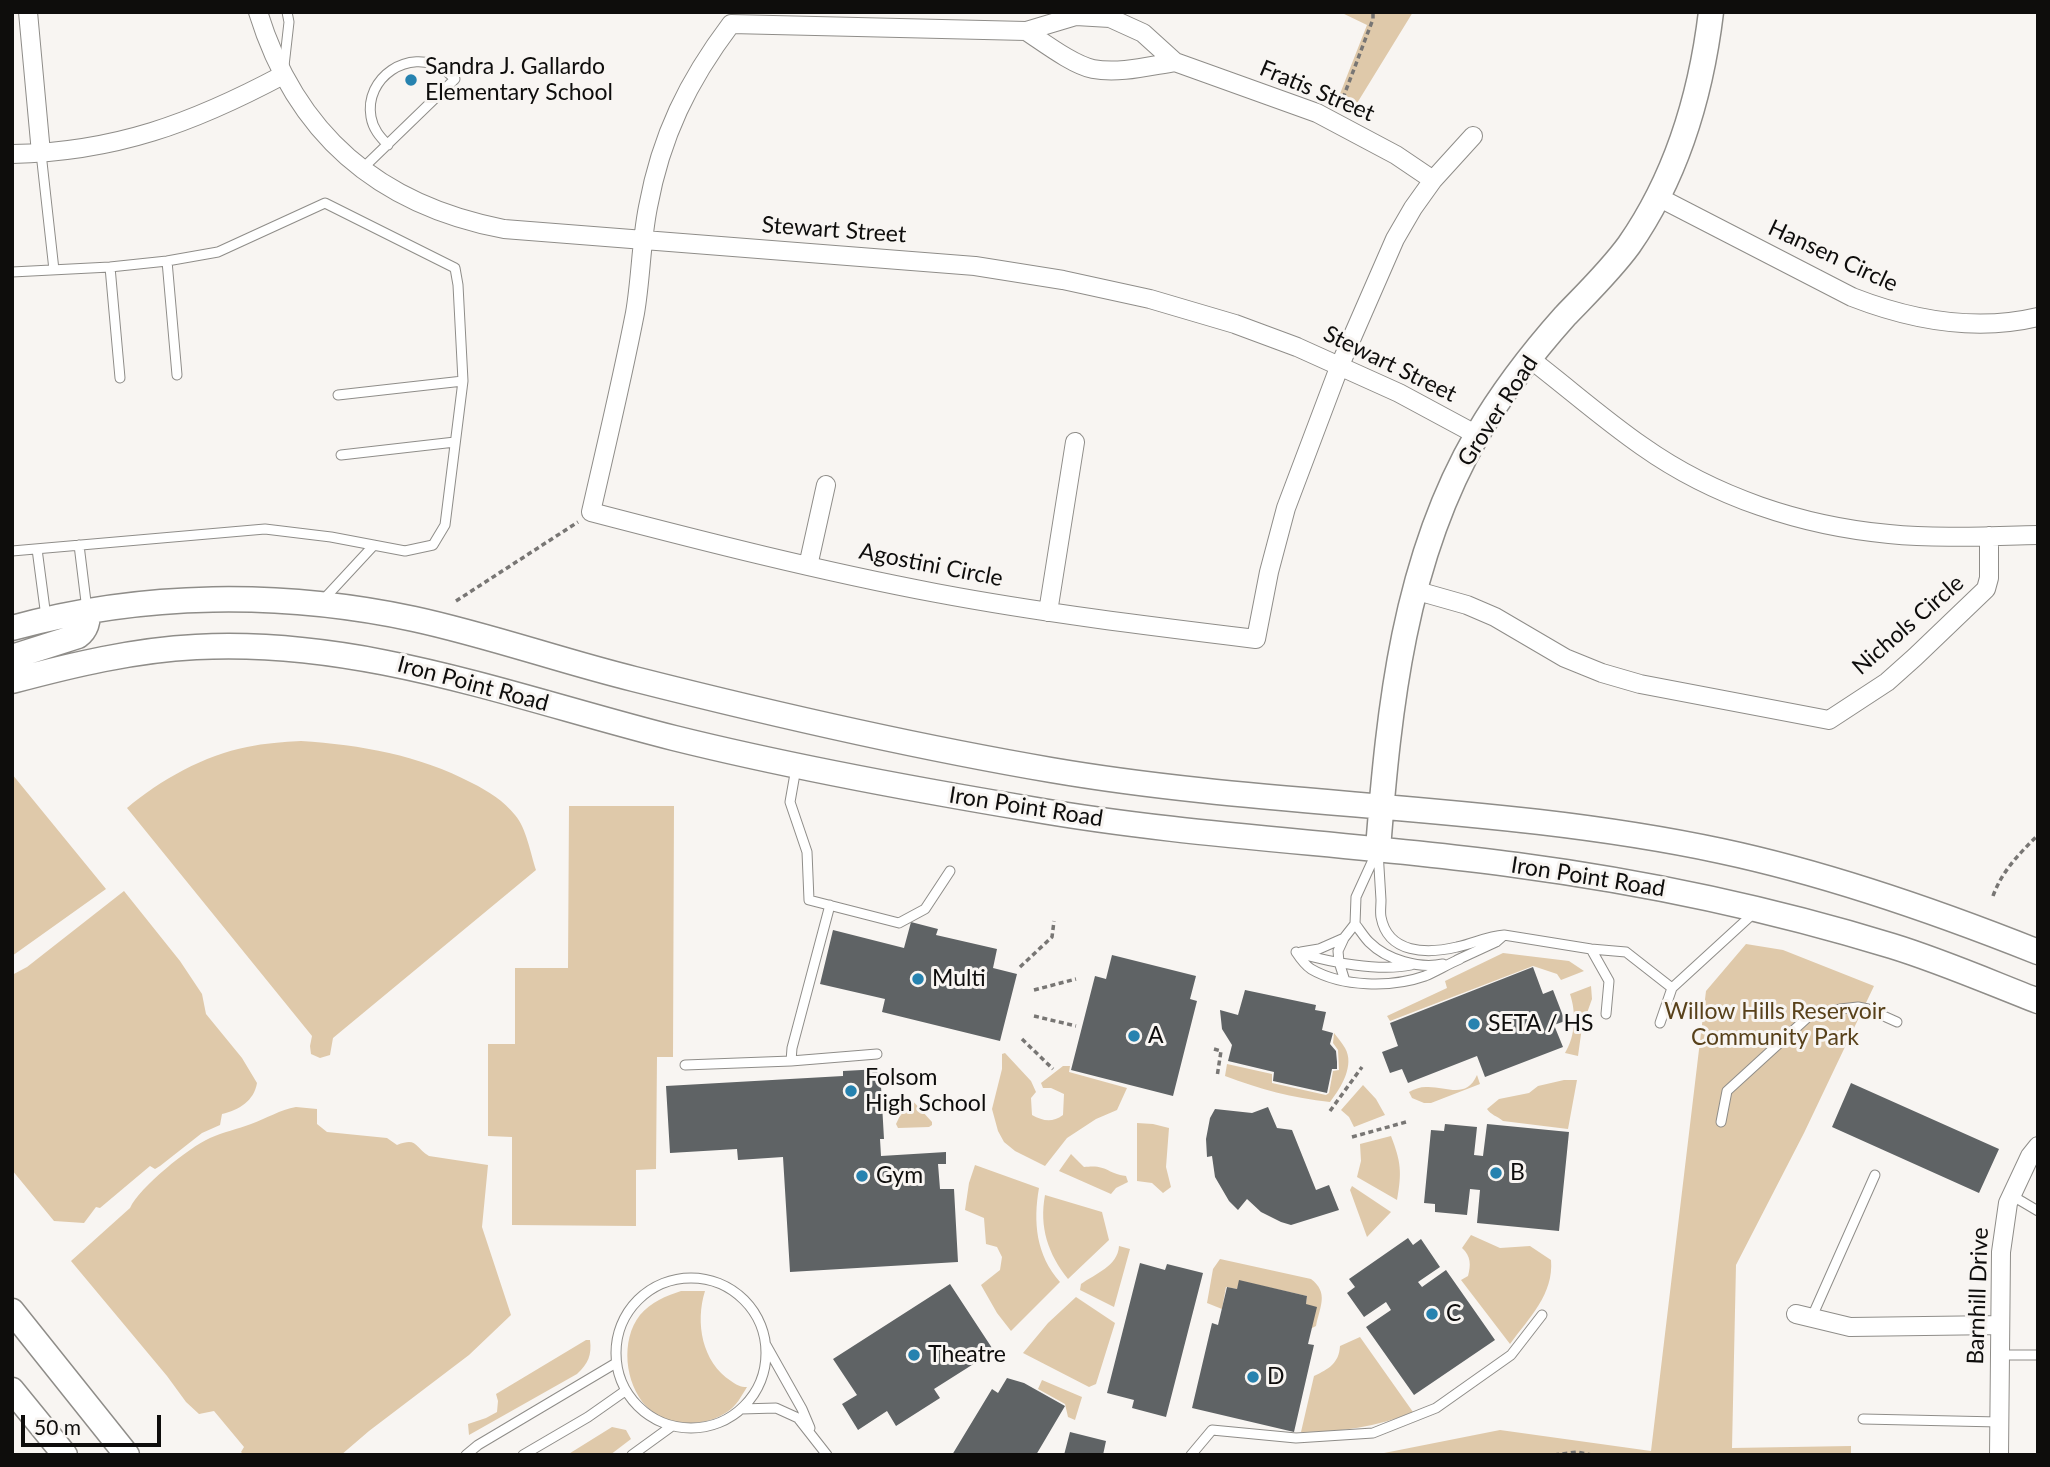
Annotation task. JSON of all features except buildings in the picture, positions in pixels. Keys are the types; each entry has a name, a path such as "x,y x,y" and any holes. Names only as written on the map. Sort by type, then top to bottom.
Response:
{"main road":[{"name":"Grover Road","path":"1378,849 1402,642 1413,590 1442,506 1477,435 1499,400 1530,358 1602,279 1628,246 1658,197 1688,124 1700,79 1711,12"},
{"name":"Iron Point Road","path":"12,628 87,611 196,600 241,599 360,609 418,620 690,694 1052,770 1199,791 1515,819 1722,851 1888,897 1974,926 2038,952"},
{"path":"12,657 78,636 88,622 87,611"},
{"name":"Iron Point Road","path":"12,681 72,665 192,647 296,649 355,656 414,667 614,722 903,788 1049,813 1196,832 1512,864 1608,878 1712,898 1811,922 1895,947 1949,965 2038,1001"},
{"path":"12,1311 127,1455"},
{"path":"12,1390 65,1455"}],"street":[{"path":"28,12 41,153"},
{"name":"Stewart Street","path":"258,12 283,75 318,127 362,169 388,187 444,214 504,229 975,266 1063,279 1150,299 1235,324 1340,365 1477,435"},
{"name":"Fratis Street","path":"644,240 647,210 656,171 673,120 690,84 731,24 1026,31 1076,16 1110,18 1143,33 1175,62 1317,113 1396,155 1433,180"},
{"name":"Fratis Street","path":"1026,31 1091,69 1126,69 1175,62"},
{"path":"12,154 91,147 160,131 210,112 283,75"},
{"path":"1340,365 1395,239 1413,208 1433,180 1473,136"},
{"name":"Hansen Circle","path":"1658,197 1852,297 1881,309 1911,317 1973,324 2004,323 2038,317"},
{"path":"591,512 635,313 644,240"},
{"name":"Nichols Circle","path":"1413,590 1467,605 1494,617 1565,658 1602,673 1640,684 1829,720 1887,681 1986,589 1989,578 1989,536 1868,532 1821,524 1770,510 1710,485 1643,446 1530,358"},
{"name":"Agostini Circle","path":"591,512 729,548 937,593 1048,612 1256,639 1269,572 1286,508 1340,365"},
{"path":"1048,612 1075,442"},
{"path":"808,566 826,485"},
{"path":"1989,536 2038,535"},
{"name":"Barnhill Drive","path":"1999,1455 2001,1252 2008,1203 2030,1156 2038,1146"},
{"path":"1804,1317 1850,1328 1999,1325"}],"lane":[{"path":"283,75 289,22 287,12"},
{"path":"362,169 388,145 455,79 429,62 397,66 384,75 375,88 371,118 377,133 388,145"},
{"path":"41,153 54,270"},
{"path":"12,272 110,267 218,252 324,202 455,268 463,381 444,525 433,545 405,551 331,537 265,529 12,551"},
{"path":"167,261 177,375"},
{"path":"110,267 120,379"},
{"path":"338,395 463,381"},
{"path":"341,454 455,442"},
{"path":"79,545 87,611"},
{"path":"319,604 374,545"},
{"path":"37,549 47,620"},
{"path":"797,765 790,802 807,852 809,900 900,923 925,909 950,871"},
{"path":"1345,981 1338,951 1355,924 1356,897 1378,849"},
{"path":"1378,849 1381,916 1392,940 1409,948 1434,951 1459,947 1491,935 1504,935 1626,952 1672,988"},
{"path":"791,1061 792,1048 830,905"},
{"path":"1660,1023 1672,988 1758,910"},
{"path":"1355,924 1369,943 1414,965"},
{"path":"1296,952 1308,967 1334,979 1395,982 1424,976 1496,943 1504,935"},
{"path":"1296,952 1319,949 1344,939"},
{"path":"1591,949 1609,981 1606,1014"},
{"path":"1296,952 1319,959 1393,969 1414,965 1438,965 1460,959"},
{"path":"1720,1122 1727,1091 1808,1017 1858,1007 1897,1022"},
{"path":"685,1065 877,1054"},
{"path":"1804,1317 1875,1175"},
{"path":"2011,1195 2038,1211"},
{"path":"765,1343 764,1372 741,1409 715,1424 686,1428 671,1426 645,1413 625,1391 616,1363 615,1349 622,1322 637,1301 659,1285 686,1278 714,1282 738,1295 756,1316 765,1343 802,1409 813,1437"},
{"path":"1191,1455 1212,1430 1296,1438 1373,1433 1436,1408 1511,1355 1542,1315"},
{"path":"1999,1355 2038,1355"},
{"path":"466,1455 478,1445 616,1363"},
{"path":"523,1455 588,1418 625,1391"},
{"path":"741,1409 776,1408 798,1418 827,1455"},
{"path":"1863,1419 1999,1422"},
{"path":"632,1455 671,1426"}],"path":[{"path":"1333,121 1373,19 1373,12"},
{"path":"456,601 548,543 591,512"},
{"path":"1993,896 2013,860 2038,835"},
{"path":"1020,967 1052,937 1054,921"},
{"path":"1034,990 1076,979"},
{"path":"1034,1016 1076,1026"},
{"path":"1022,1039 1053,1069"},
{"path":"1214,1049 1221,1051 1217,1077"},
{"path":"1330,1111 1362,1068"},
{"path":"1352,1137 1406,1122"},
{"path":"1554,1455 1577,1452 1592,1455"}],"green space":[{"path":"1340,12 1413,12 1351,113 1336,104 1367,25"},
{"path":"301,741 346,745 410,758 452,773 478,786 501,801 519,820 536,870 333,1038 330,1055 320,1058 311,1054 312,1036 127,808 168,779 199,762 254,746"},
{"path":"12,774 106,889 12,956"},
{"path":"569,806 674,806 673,1057 657,1057 656,1169 636,1170 636,1226 512,1225 512,1137 488,1136 488,1044 515,1044 515,968 568,968"},
{"path":"124,891 180,961 202,994 206,1014 242,1058 257,1083 253,1095 245,1104 222,1114 220,1125 202,1133 155,1169 150,1166 100,1208 96,1207 84,1223 54,1221 12,1170 12,975 27,967"},
{"name":"Willow Hills Reservoir Community Park","path":"1746,944 1783,950 1874,986 1804,1133 1736,1265 1732,1448 1851,1446 1851,1455 1374,1455 1500,1430 1651,1451 1706,991"},
{"path":"1503,953 1569,961 1584,971 1561,980 1557,974 1533,966 1390,1021 1387,1016 1447,988 1445,981"},
{"path":"1591,986 1592,999 1582,1027 1578,1056 1565,1053 1574,1024 1570,994"},
{"path":"1334,1033 1348,1055 1348,1069 1330,1102 1276,1092 1225,1076 1227,1064 1272,1074 1272,1083 1326,1095 1329,1093 1333,1071 1339,1070 1338,1050 1333,1043"},
{"path":"1005,1053 1031,1081 1036,1092 1031,1098 1032,1115 1040,1119 1051,1120 1063,1115 1064,1094 1051,1088 1043,1088 1041,1083 1063,1066 1070,1066 1069,1072 1127,1088 1117,1110 1096,1119 1067,1138 1045,1166 1015,1151 1004,1142 998,1131 992,1109 1002,1069 1002,1054"},
{"path":"1477,1075 1480,1084 1431,1103 1412,1098 1409,1092 1424,1087 1461,1090 1472,1083"},
{"path":"1577,1080 1568,1129 1503,1121 1487,1109 1499,1099 1529,1093 1538,1086"},
{"path":"1363,1085 1376,1099 1385,1115 1354,1127 1349,1117 1341,1110"},
{"path":"908,1099 911,1099 932,1125 898,1128 896,1124"},
{"path":"296,1107 317,1109 317,1124 327,1132 387,1138 397,1145 409,1142 429,1156 488,1165 482,1227 511,1315 469,1355 341,1455 244,1455 241,1452 244,1447 214,1411 199,1414 186,1402 71,1261 130,1208 154,1179 190,1150 215,1136"},
{"path":"1137,1123 1169,1128 1166,1167 1171,1187 1163,1193 1152,1183 1137,1181"},
{"path":"1391,1136 1400,1167 1397,1200 1357,1177 1361,1161 1360,1144"},
{"path":"1071,1154 1084,1167 1102,1168 1126,1176 1128,1182 1111,1194 1059,1171"},
{"path":"975,1165 1039,1188 1036,1213 1038,1238 1046,1261 1060,1282 1011,1331 981,1285 1000,1270 1002,1257 997,1247 986,1244 984,1218 965,1210"},
{"path":"1352,1186 1391,1212 1367,1237 1350,1190"},
{"path":"1045,1195 1102,1212 1109,1240 1068,1279 1055,1260 1047,1240 1043,1218"},
{"path":"1471,1235 1500,1248 1530,1246 1551,1260 1549,1284 1544,1295 1510,1344 1461,1280 1468,1276 1469,1272 1469,1257 1462,1248"},
{"path":"1119,1246 1130,1249 1114,1307 1080,1290 1081,1284 1115,1259"},
{"path":"1220,1259 1311,1279 1317,1284 1322,1295 1316,1326 1312,1328 1306,1304 1307,1296 1240,1281 1237,1289 1226,1287 1222,1309 1207,1303 1213,1269"},
{"path":"681,1291 705,1291 701,1329 707,1353 721,1373 737,1385 747,1387 730,1410 718,1417 697,1423 664,1418 646,1406 633,1386 628,1362 630,1337 640,1315 664,1297"},
{"path":"1076,1297 1115,1323 1096,1384 1089,1387 1023,1353 1048,1323"},
{"path":"1360,1337 1413,1412 1358,1428 1301,1432 1314,1376 1332,1365 1338,1357 1340,1346"},
{"path":"590,1340 590,1355 577,1374 469,1435 468,1424 497,1412 496,1394"},
{"path":"1042,1380 1082,1397 1075,1420 1068,1417 1065,1404 1038,1389"},
{"path":"612,1427 626,1430 631,1439 610,1455 567,1455"}],"place":[{"name":"Sandra J. Gallardo Elementary School","path":"411,80"},
{"name":"Multi","path":"918,979"},
{"name":"SETA / HS","path":"1474,1024"},
{"name":"A","path":"1134,1036"},
{"name":"Folsom High School","path":"851,1091"},
{"name":"B","path":"1496,1173"},
{"name":"Gym","path":"862,1176"},
{"name":"C","path":"1432,1314"},
{"name":"Theatre","path":"914,1355"},
{"name":"D","path":"1253,1377"}]}
